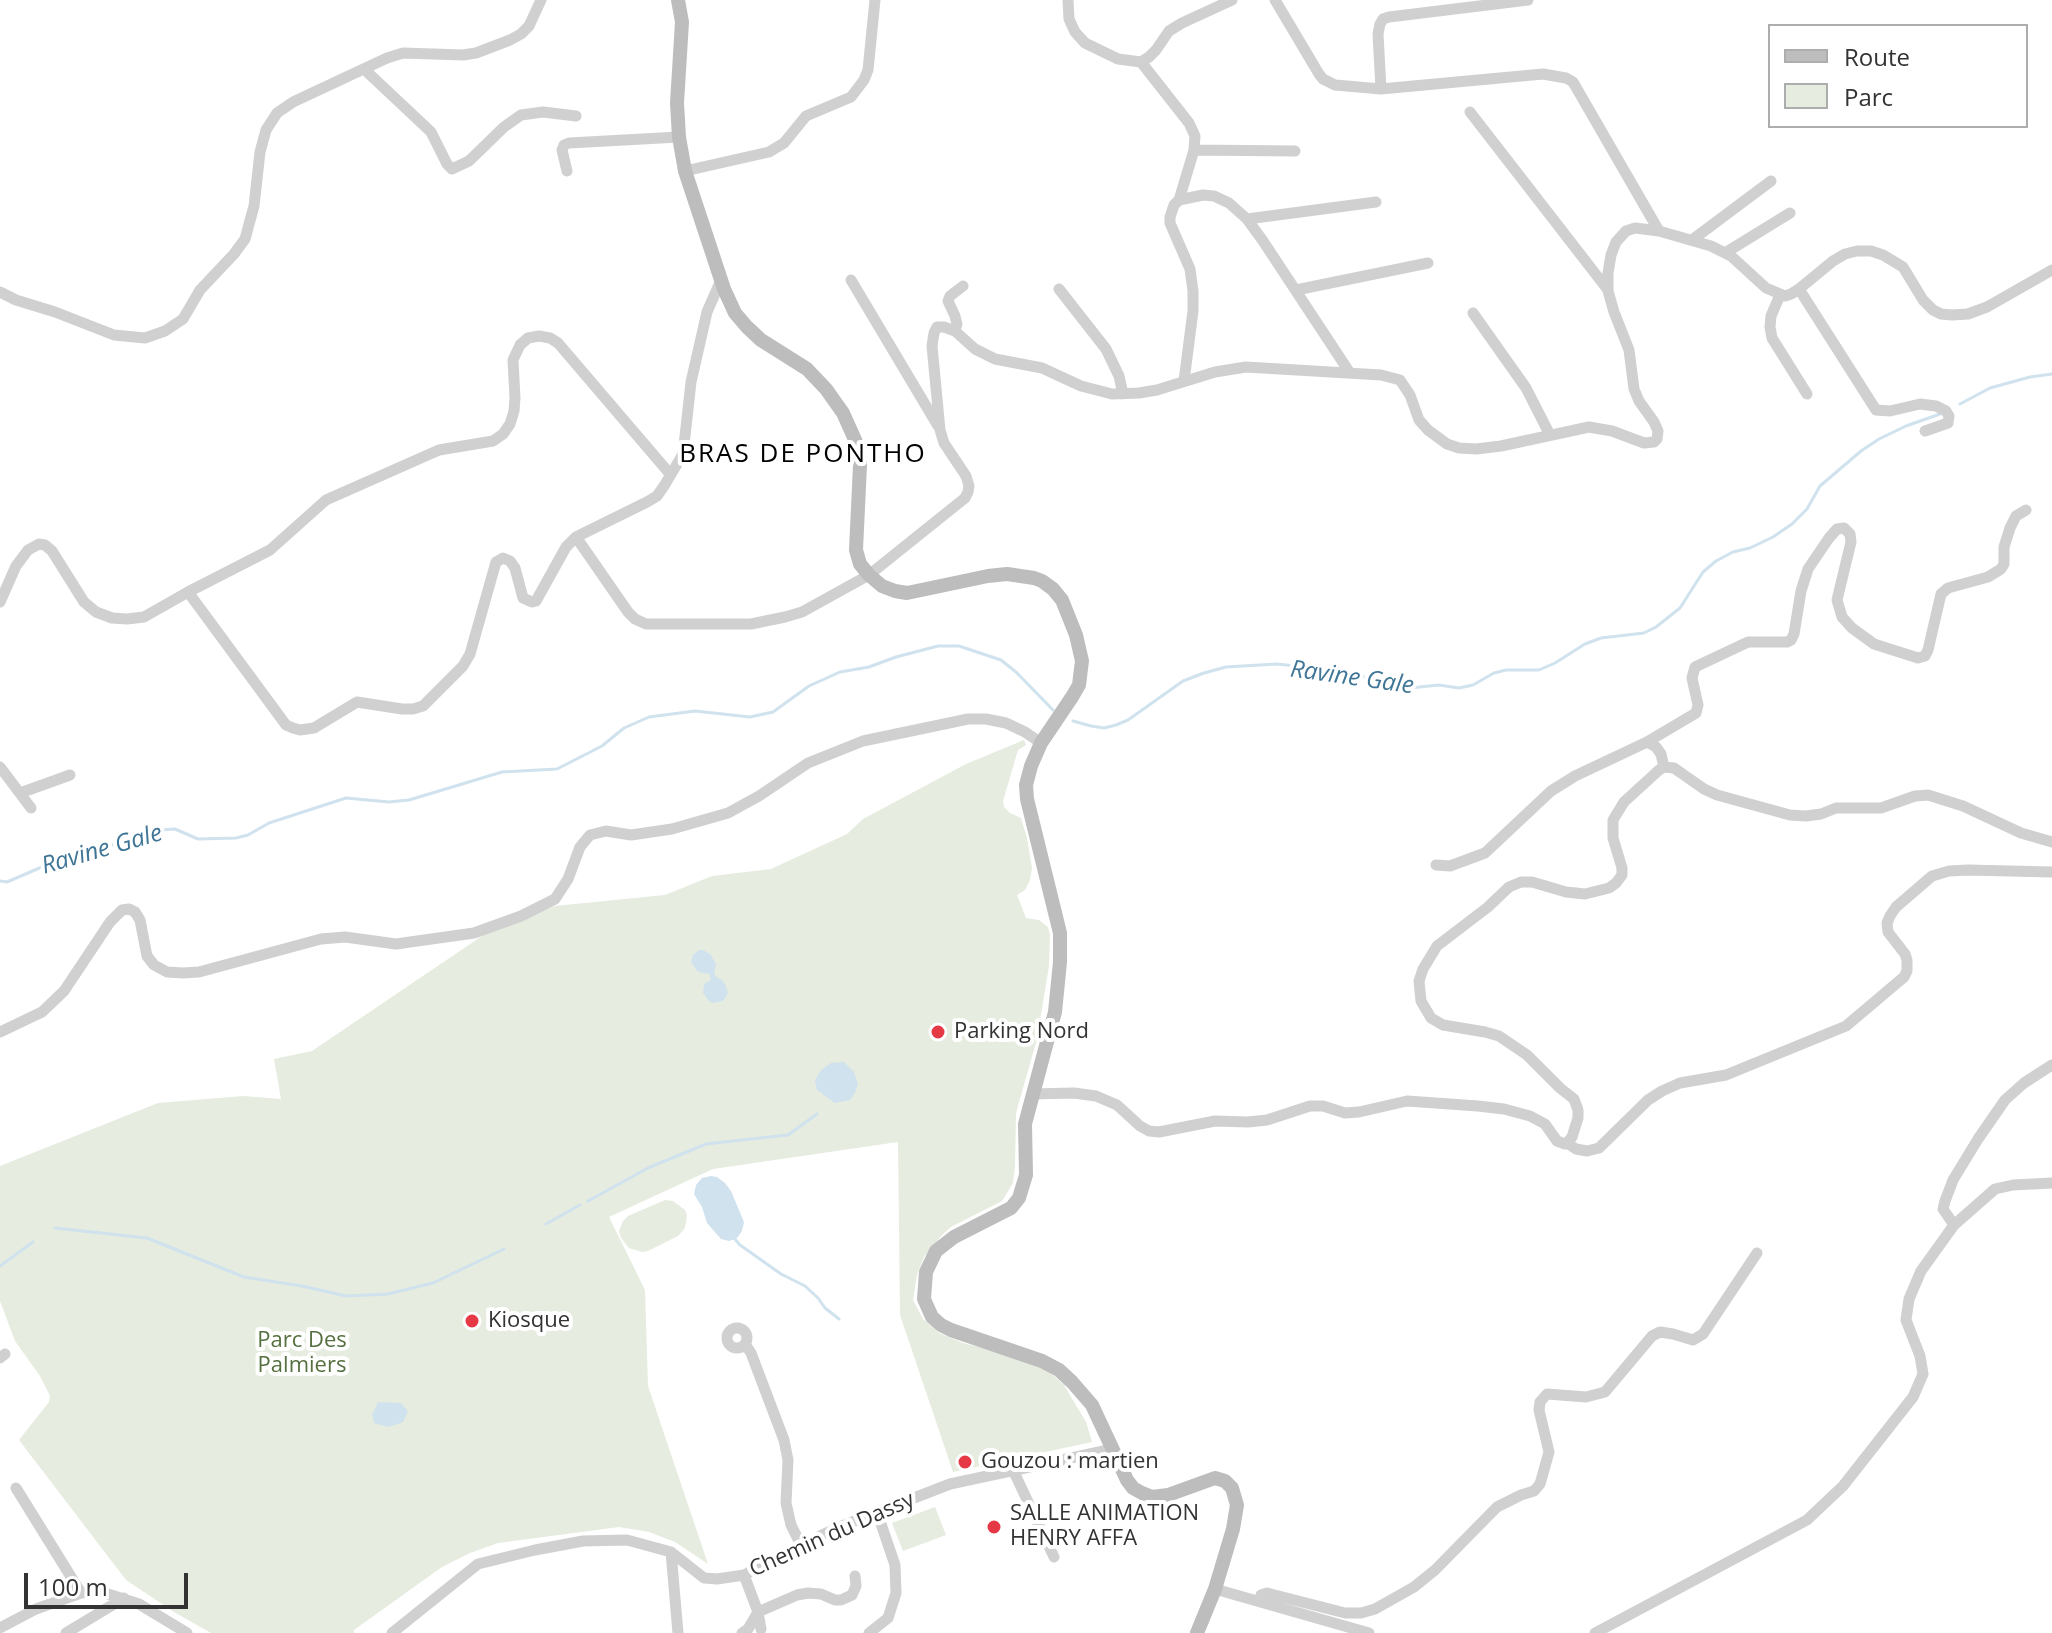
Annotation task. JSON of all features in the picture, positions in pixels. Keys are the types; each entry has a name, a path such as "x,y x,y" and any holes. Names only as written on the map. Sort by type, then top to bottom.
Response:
{"main road":[{"path":"678,0 682,22 677,103 685,171 735,313 761,340 807,369 826,389 843,413 856,442 860,465 856,550 860,564 882,586 907,593 988,576 1007,574 1034,578 1053,589 1062,600 1076,635 1082,661 1079,685 1041,743 1026,785 1060,933 1055,1012 1025,1124 1026,1175 1019,1198 1004,1213 954,1237 936,1251 926,1272 924,1299 932,1317 941,1325 1027,1354 1059,1370 1092,1405 1133,1488 1152,1497 1168,1495 1215,1478 1225,1481 1232,1488 1237,1505 1233,1529 1215,1589 1197,1633"}],"street":[{"path":"0,292 114,335 145,338 165,331 183,319 200,290 245,239 254,206 260,152 266,130 277,113 293,102 403,53 463,55 510,40 529,26 541,0"},
{"path":"685,171 769,152 784,143 806,116 851,97 868,70 875,0"},
{"path":"1068,0 1069,19 1085,43 1118,59 1141,62 1156,50 1169,31 1232,0"},
{"path":"1275,0 1323,79 1335,85 1381,89 1543,74 1573,82 1659,231"},
{"path":"1381,89 1378,34 1383,19 1528,0"},
{"path":"1141,62 1189,123 1195,136 1194,150 1170,223 1190,269 1193,291 1184,381"},
{"path":"364,69 431,132 452,169 469,161 521,115 543,112 576,116"},
{"path":"1470,112 1608,291"},
{"path":"567,171 562,150 569,143 679,137"},
{"path":"1194,150 1295,151"},
{"path":"1692,240 1771,181"},
{"path":"1179,200 1214,196 1229,203 1247,219 1350,373"},
{"path":"1247,219 1376,202"},
{"path":"1725,253 1790,213"},
{"path":"576,537 628,612 646,624 751,624 785,617 802,612 869,575 965,498 968,492 966,476 944,443 940,430 933,340 937,327 955,331 975,349 995,359 1042,368 1091,389 1123,394 1157,390 1215,372 1246,367 1381,375 1400,380 1410,395 1419,420 1447,444 1476,449 1595,427 1644,443 1657,439 1656,427 1634,389 1629,350 1608,291 1611,255 1620,236 1626,231 1635,228 1659,231 1725,253 1766,288 1780,295 1799,289 1845,254 1871,251 1903,267 1923,300 1933,310 1952,315 1968,314 1987,307 2052,270"},
{"path":"1296,290 1428,263"},
{"path":"188,592 286,725 307,730 314,728 357,702 402,709 423,706 463,666 470,654 496,562 503,558 510,561 523,598 532,602 540,596 566,547 576,537 647,502 657,496 664,486 683,454 691,382 707,312 721,280"},
{"path":"851,280 940,430"},
{"path":"955,331 957,324 948,301 963,286"},
{"path":"1059,289 1106,349 1119,376 1123,394"},
{"path":"1799,289 1876,410 1890,411 1920,404 1946,411 1948,423 1925,431"},
{"path":"1780,295 1771,316 1772,338 1807,394"},
{"path":"1473,313 1526,388 1550,435"},
{"path":"0,602 16,566 28,550 39,544 52,551 84,602 96,612 112,618 144,617 270,550 326,500 439,450 493,441 503,434 514,411 513,360 520,345 528,338 539,336 558,343 670,474"},
{"path":"1436,865 1450,866 1485,853 1551,791 1696,713 1698,705 1692,678 1695,667 1748,642 1791,640 1808,569 1837,529 1844,528 1850,534 1851,542 1837,600 1842,617 1874,644 1918,658 1925,656 1928,650 1941,594 1948,588 1988,577 2001,569 2010,528 2016,516 2026,510"},
{"path":"0,1032 42,1012 53,1002 64,991 110,922 122,910 135,912 140,920 147,956 154,965 167,972 199,972 321,939 345,937 396,944 474,933 521,916 555,899 568,879 580,847 590,835 606,831 625,835 672,829 728,813 759,796 797,768 863,741 977,719 1006,723 1041,743"},
{"path":"1647,742 1661,754 1664,767"},
{"path":"0,767 31,808"},
{"path":"1567,1143 1578,1118 1574,1099 1527,1055 1499,1036 1443,1025 1431,1018 1421,1001 1419,981 1428,958 1437,946 1509,887 1532,882 1585,894 1616,883 1622,875 1622,868 1613,838 1613,820 1624,802 1664,767 1674,768 1717,795 1790,815 1806,816 1844,808 1881,808 1915,796 1928,795 1963,806 2021,833 2052,842"},
{"path":"20,793 70,775"},
{"path":"1032,1094 1096,1096 1117,1105 1140,1126 1159,1132 1215,1121 1267,1120 1310,1106 1323,1106 1345,1113 1407,1101 1478,1106 1530,1116 1545,1124 1557,1141 1587,1151 1599,1148 1648,1100 1662,1091 1680,1083 1726,1075 1846,1026 1904,977 1907,960 1891,938 1887,923 1896,907 1932,876 1968,870 2052,872"},
{"path":"1954,1225 1943,1209 1945,1201 1953,1180 1978,1139 2005,1100 2052,1065"},
{"path":"1595,1633 1807,1520 1843,1486 1913,1397 1923,1374 1920,1356 1906,1320 1909,1299 1921,1271 1954,1225 1995,1189 2052,1183"},
{"path":"1260,1601 1261,1595 1267,1593 1345,1613 1361,1613 1375,1609 1414,1587 1497,1507 1534,1491 1540,1484 1549,1452 1539,1410 1540,1402 1547,1394 1586,1397 1605,1392 1652,1336 1660,1332 1693,1340 1703,1334 1757,1253"},
{"path":"745,1344 784,1440 788,1460 786,1503 791,1525 801,1545"},
{"name":"Chemin du Dassy","path":"392,1633 478,1564 583,1541 627,1540 671,1552 704,1578 744,1575 801,1545 950,1484 1113,1449"},
{"path":"1013,1470 1054,1557"},
{"path":"16,1488 81,1593"},
{"path":"869,1633 888,1618 896,1593 895,1565 877,1512"},
{"path":"671,1552 678,1633"},
{"path":"744,1575 761,1629"},
{"path":"742,1633 758,1612 797,1595 808,1593 841,1600 852,1595 855,1576"},
{"path":"1215,1589 1369,1633"},
{"path":"0,1628 36,1609 81,1593 102,1592 139,1604 187,1633"},
{"path":"66,1633 124,1598"}],"green space":[{"name":"Parc Des Palmiers","path":"1024,740 1026,745 1018,750 1003,801 1010,813 1021,818 1032,868 1025,890 1017,895 1026,918 1039,920 1048,927 1050,935 1049,966 1037,1039 1016,1113 1013,1183 1002,1201 951,1227 942,1235 924,1257 913,1300 923,1319 939,1333 963,1343 1021,1358 1046,1369 1064,1385 1086,1422 1092,1442 953,1472 900,1315 898,1142 713,1169 609,1217 645,1290 648,1386 708,1564 675,1542 649,1532 619,1527 498,1543 442,1567 354,1630 354,1633 211,1633 126,1580 19,1440 49,1402 50,1396 15,1341 0,1301 0,1166 158,1103 243,1096 281,1099 274,1059 312,1051 485,934 555,906 665,895 712,876 771,869 847,834 863,819 966,764"},
{"path":"665,1200 673,1201 685,1210 685,1228 678,1236 648,1251 629,1248 619,1231 623,1221"},
{"path":"935,1507 946,1535 903,1551 892,1523"}],"water":[{"path":"699,950 710,954 716,964 714,973 725,984 728,993 723,1001 713,1003 703,993 704,984 711,980 710,974 698,972 691,962"},
{"path":"844,1062 854,1072 858,1084 850,1100 835,1103 817,1090 815,1080 821,1070 831,1063"},
{"path":"711,1176 725,1183 731,1191 744,1222 737,1238 729,1241 721,1239 707,1223 694,1194 702,1178"},
{"path":"378,1402 401,1403 408,1411 403,1422 389,1427 374,1423 372,1415"}],"waterway":[{"name":"Ravine Gale","path":"1960,404 1990,388 2052,374"},
{"name":"Ravine Gale","path":"1073,721 1104,728 1116,725 1128,720 1183,681 1226,667 1277,664 1359,675 1400,689 1439,685 1459,688 1506,670 1539,670 1601,638 1644,633 1680,608 1703,572 1716,561 1773,537 1792,524 1807,509 1820,486 1861,451 1906,426 1940,414"},
{"name":"Ravine Gale","path":"0,881 7,882 79,851 109,846 159,830 175,829 198,839 236,838 269,823 346,798 389,802 409,800 502,772 557,769 602,746 624,728 649,717 695,711 750,717 773,712 809,686 840,672 869,667 938,646 959,646 1001,660 1053,710"},
{"path":"588,1201 648,1168 706,1144 788,1135 817,1114"},
{"path":"546,1224 580,1205"},
{"path":"55,1228 147,1238 244,1277 346,1296 388,1294 433,1283 504,1249"},
{"path":"733,1237 781,1274 805,1286 839,1319"},
{"path":"0,1266 33,1242"}],"place":[{"name":"Parking Nord","path":"938,1032"},
{"name":"Kiosque","path":"472,1321"},
{"name":"Gouzou : martien","path":"965,1462"},
{"name":"SALLE ANIMATION HENRY AFFA","path":"994,1527"}],"district":[{"name":"BRAS DE PONTHO","path":"803,455"}]}
